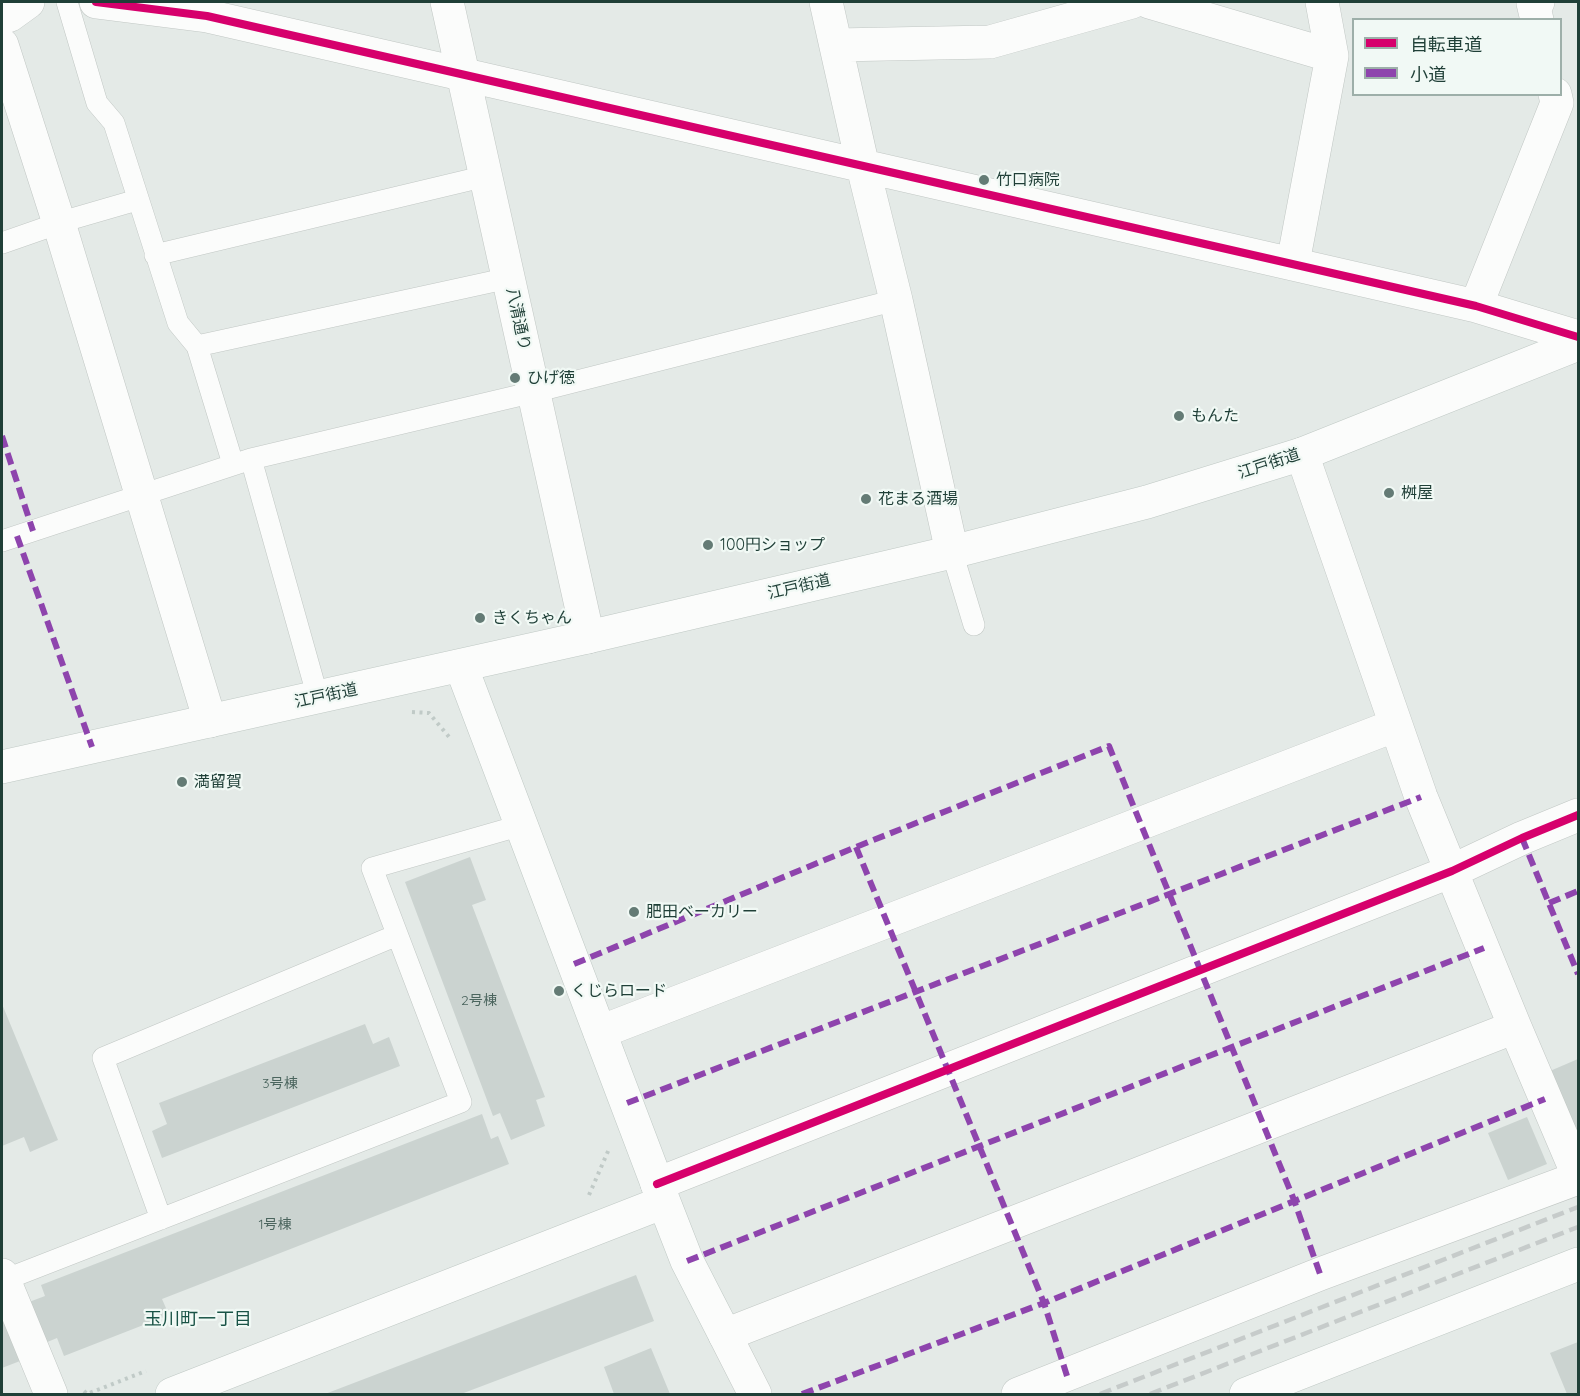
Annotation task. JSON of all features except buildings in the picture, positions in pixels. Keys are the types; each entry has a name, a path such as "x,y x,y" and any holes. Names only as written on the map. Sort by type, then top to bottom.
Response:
{"street":[{"path":"2,18 28,2"},
{"path":"96,2 207,16 464,74 1476,306 1578,337"},
{"name":"八清通り","path":"447,2 588,637"},
{"path":"826,2 952,552"},
{"path":"836,45 990,42 1132,2"},
{"path":"1149,2 1332,56"},
{"path":"1293,263 1332,56 1322,2"},
{"path":"1537,18 1533,3 1538,2"},
{"path":"2,45 60,223 210,721"},
{"path":"1476,306 1557,103 1555,96"},
{"name":"江戸街道","path":"2,767 588,637 952,552 1147,502 1302,454 1578,344"},
{"path":"1018,1395 1320,1274 1578,1177 1421,797 1302,454"},
{"path":"462,666 687,1261 755,1395"},
{"path":"600,1032 1396,725"},
{"path":"172,1395 1452,871 1578,815"},
{"path":"725,1335 1515,1028"},
{"path":"1255,1393 1578,1264"},
{"path":"3,1277 65,1391"}],"lane":[{"path":"67,2 97,103 114,123 178,323 197,346 242,461 318,698"},
{"path":"155,255 486,176"},
{"path":"2,243 137,200"},
{"path":"197,346 509,278"},
{"path":"2,541 242,461 534,392 896,300"},
{"path":"952,552 974,625"},
{"path":"3,1277 161,1219 461,1102 372,868 522,825"},
{"path":"161,1219 103,1058 397,935"}],"path":[{"path":"406,712 429,713 456,745"},
{"path":"587,1201 610,1145"},
{"path":"65,1391 87,1394 154,1368"}],"railway":[{"path":"1100,1394 1578,1207"},
{"path":"1150,1394 1578,1227"}],"marked path":[{"path":"2,436 33,531"},
{"path":"17,536 92,747"},
{"path":"574,964 856,847 1109,746 1294,1200 1320,1274"},
{"path":"627,1103 1421,797"},
{"path":"1522,838 1578,974"},
{"path":"856,847 1044,1303 1067,1376"},
{"path":"1549,903 1578,891"},
{"path":"687,1261 1484,948"},
{"path":"802,1394 1044,1303 1545,1099"}],"cycle path":[{"path":"96,2 207,16 1476,306 1578,337"},
{"path":"657,1184 1452,871 1578,815"}],"place":[{"name":"竹口病院","path":"984,180"},
{"name":"ひげ徳","path":"515,378"},
{"name":"もんた","path":"1179,416"},
{"name":"桝屋","path":"1389,493"},
{"name":"花まる酒場","path":"866,499"},
{"name":"100円ショップ","path":"708,545"},
{"name":"きくちゃん","path":"480,618"},
{"name":"満留賀","path":"182,782"},
{"name":"肥田ベーカリー","path":"634,912"},
{"name":"くじらロード","path":"559,991"}],"district":[{"name":"玉川町一丁目","path":"198,1320"}]}
